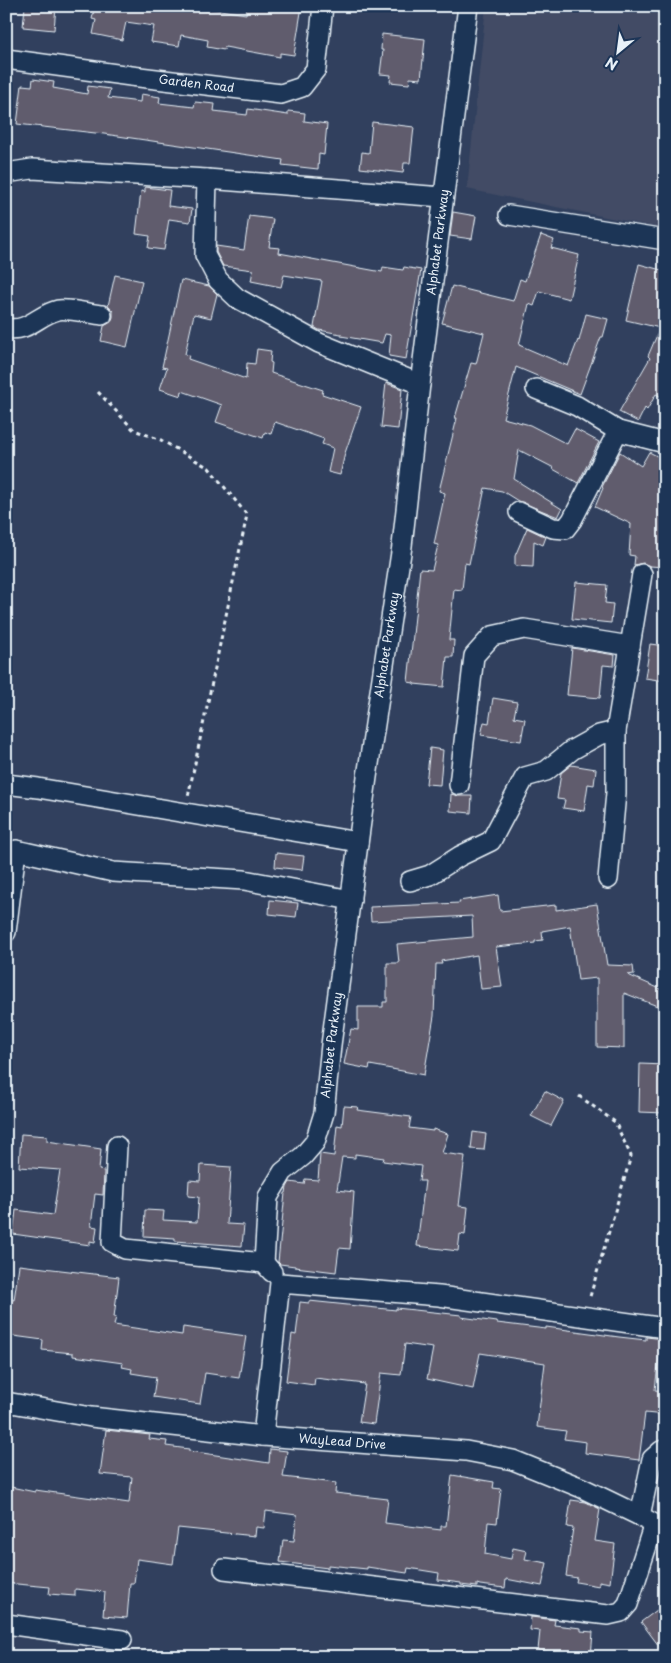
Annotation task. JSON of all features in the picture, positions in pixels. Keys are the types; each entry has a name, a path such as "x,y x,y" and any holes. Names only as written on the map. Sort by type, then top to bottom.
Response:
{"street":[{"name":"Garden Road","path":"6,59 281,94 302,88 316,69 323,6"},
{"name":"Alphabet Parkway","path":"264,1263 268,1197 283,1172 303,1156 315,1142 324,1113 331,1045 358,842 402,546 420,384 468,6"},
{"path":"6,173 32,170 207,179 443,196"},
{"path":"207,179 205,255 218,280 238,298 319,343 420,384"},
{"path":"508,215 665,240"},
{"path":"6,328 13,330 27,327 59,310 102,316"},
{"path":"536,389 577,406 618,431 665,444"},
{"path":"519,512 553,528 565,528 572,520 618,431"},
{"path":"608,879 616,793 616,731 642,574"},
{"path":"459,785 474,656 492,636 524,629 630,646"},
{"path":"410,881 430,874 460,856 491,841 525,777 546,771 572,750 599,735 616,731"},
{"path":"6,784 358,842"},
{"path":"6,932 16,850 114,872 244,880 351,900"},
{"path":"116,1146 112,1242 125,1249 264,1263 280,1283 262,1436"},
{"path":"280,1283 439,1296 665,1328"},
{"name":"WayLead Drive","path":"6,1402 91,1417 262,1436 466,1451 513,1460 582,1488 653,1523"},
{"path":"224,1569 608,1615 621,1612 628,1604 653,1523 652,1459 665,1450"},
{"path":"6,1624 122,1640"}],"path":[{"path":"98,392 134,430 161,440 209,468 247,515 185,813"},
{"path":"578,1096 615,1122 631,1156 584,1318"}],"shaded area":[{"path":"486,6 665,6 665,229 467,189"}],"building":[{"path":"25,6 56,6 54,30 23,27"},
{"path":"95,6 179,6 207,11 207,8 246,14 247,6 302,6 294,55 280,53 280,57 225,47 224,50 207,47 208,40 181,35 179,46 151,42 154,26 126,22 122,40 93,34 96,20 92,19"},
{"path":"382,34 425,39 421,79 410,78 409,84 390,82 391,75 380,74 383,50 381,50"},
{"path":"33,79 54,82 53,88 87,94 88,86 110,89 108,98 140,102 141,94 160,97 159,103 194,107 195,102 215,104 214,111 247,115 248,109 288,115 288,111 305,113 304,121 327,124 324,155 319,154 318,169 282,165 283,160 104,134 17,124 22,85 32,86"},
{"path":"372,122 414,127 410,163 404,163 403,173 360,168 362,152 369,153"},
{"path":"145,187 170,190 168,206 192,209 190,222 169,219 164,250 148,248 150,236 136,234 141,191 145,192"},
{"path":"453,212 476,216 472,239 450,236"},
{"path":"249,216 273,219 269,247 280,248 279,253 382,272 383,267 403,270 404,267 421,270 406,359 389,356 391,335 385,334 382,343 341,336 341,334 319,330 314,327 322,281 284,275 281,287 251,281 253,270 223,266 216,252 216,246 244,250"},
{"path":"541,235 554,240 551,248 579,255 569,299 539,291 534,306 529,304 519,345 568,366 579,341 586,314 608,319 603,337 601,337 580,394 516,367 503,418 530,425 567,444 575,429 599,442 578,483 519,450 514,479 562,509 558,517 518,501 502,491 485,488 469,564 465,563 462,590 454,589 449,640 454,640 453,657 447,657 444,687 414,684 408,682 420,569 432,570 438,545 434,544 445,493 439,491 457,418 455,418 471,363 476,364 484,333 442,323 452,286 513,301 520,279 525,281"},
{"path":"639,264 665,271 665,399 656,394 647,410 645,408 638,422 619,412 650,358 648,356 660,328 626,320"},
{"path":"115,275 142,281 127,347 101,341 104,326 111,322 113,317 113,311 108,306"},
{"path":"181,280 209,286 217,294 211,318 194,314 185,354 189,355 188,359 246,379 247,363 255,364 257,349 271,351 271,373 323,390 322,394 361,407 345,453 340,475 328,472 333,448 322,444 324,439 275,422 271,434 265,432 263,438 216,422 222,405 182,391 181,396 160,389 167,368 162,367"},
{"path":"386,383 402,389 398,429 381,427"},
{"path":"620,452 641,466 649,452 665,460 665,567 650,566 643,563 634,565 635,556 629,555 631,524 595,507 602,487"},
{"path":"527,528 546,537 543,545 534,541 533,567 515,566 515,556"},
{"path":"576,582 607,585 605,603 613,604 611,623 572,619"},
{"path":"650,644 665,646 665,681 645,678"},
{"path":"572,648 615,655 614,666 603,665 600,698 567,695"},
{"path":"493,698 517,702 514,717 525,719 521,741 481,735 484,722 489,723"},
{"path":"430,748 443,750 440,785 426,784"},
{"path":"571,765 596,769 594,785 588,784 584,811 563,808 565,800 557,799 561,773"},
{"path":"451,794 472,796 471,813 450,811"},
{"path":"276,853 304,856 302,870 275,867"},
{"path":"498,895 500,911 556,905 556,910 597,904 607,965 633,966 634,974 628,975 665,991 665,1009 624,993 624,1048 597,1047 597,978 578,980 570,926 542,931 543,940 535,941 535,943 496,947 502,987 481,989 477,955 441,961 442,964 436,964 434,1016 424,1075 370,1065 369,1069 344,1064 351,1029 358,1030 358,1007 383,1007 383,1002 387,1002 387,963 399,963 397,944 473,937 472,916 371,921 370,907 460,903 459,901"},
{"path":"270,900 298,903 296,917 269,914"},
{"path":"640,1064 665,1065 665,1113 639,1112"},
{"path":"545,1091 564,1101 551,1126 531,1116"},
{"path":"344,1106 358,1107 357,1110 411,1117 409,1128 433,1131 433,1129 448,1134 442,1153 465,1156 459,1206 468,1207 465,1235 460,1234 458,1251 417,1246 425,1181 419,1181 421,1166 383,1161 384,1158 355,1154 355,1158 342,1157 337,1190 354,1192 350,1249 339,1248 336,1272 295,1267 278,1262 287,1187 290,1182 304,1184 305,1179 318,1180 320,1154 334,1156 337,1125 342,1126"},
{"path":"473,1132 486,1134 484,1150 471,1149"},
{"path":"21,1134 47,1136 47,1141 101,1149 99,1170 104,1171 103,1195 95,1194 91,1226 97,1227 95,1242 90,1241 90,1245 13,1234 16,1210 53,1215 60,1170 19,1167"},
{"path":"201,1165 231,1167 227,1224 244,1225 242,1246 175,1241 175,1238 144,1236 145,1210 164,1211 163,1220 197,1222 199,1197 188,1196 189,1180 200,1181"},
{"path":"19,1265 119,1277 114,1325 182,1335 183,1327 246,1336 239,1378 205,1373 200,1404 153,1397 156,1377 131,1373 132,1369 122,1367 123,1363 73,1356 73,1353 42,1350 43,1340 6,1335 6,1298 14,1300"},
{"path":"309,1301 461,1315 461,1317 497,1323 546,1329 546,1327 646,1340 646,1337 665,1339 665,1357 659,1356 655,1390 665,1391 665,1415 645,1413 639,1460 585,1453 586,1442 564,1439 566,1431 537,1427 545,1363 480,1353 473,1389 427,1379 433,1348 405,1344 401,1375 381,1373 374,1424 359,1422 365,1384 315,1378 314,1385 286,1381 292,1334 296,1335 300,1302 309,1303"},
{"path":"106,1430 150,1435 149,1439 167,1441 166,1446 189,1449 189,1451 269,1463 270,1449 287,1451 283,1477 336,1483 335,1493 388,1499 385,1523 441,1530 441,1526 446,1526 452,1475 494,1482 493,1488 501,1489 497,1523 488,1522 485,1554 511,1559 513,1548 527,1551 525,1559 547,1563 542,1586 506,1579 505,1588 477,1584 477,1587 438,1580 439,1573 408,1568 407,1573 367,1567 367,1569 328,1565 328,1568 280,1562 283,1540 294,1541 297,1515 266,1511 264,1528 256,1527 255,1536 178,1528 173,1564 137,1559 134,1583 130,1583 127,1618 103,1616 105,1592 75,1589 75,1596 49,1594 50,1587 6,1583 6,1486 35,1492 35,1490 129,1503 132,1477 100,1474"},
{"path":"571,1500 586,1502 600,1509 595,1541 615,1544 610,1583 599,1581 599,1586 576,1582 577,1578 566,1576 573,1528 567,1527"},
{"path":"665,1604 665,1654 641,1622"},
{"path":"531,1617 555,1620 554,1625 581,1628 581,1631 593,1632 591,1657 558,1657 558,1652 538,1650 540,1631 530,1630"}]}
